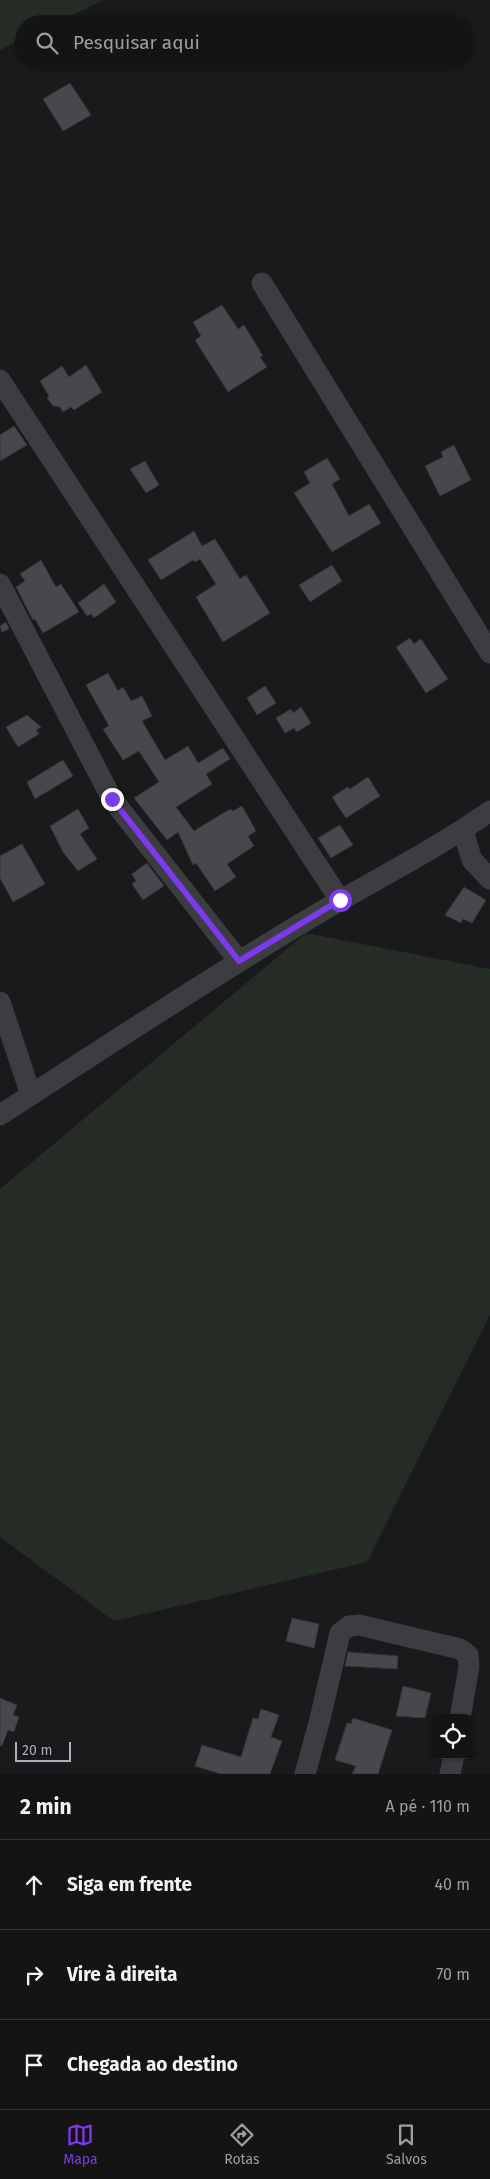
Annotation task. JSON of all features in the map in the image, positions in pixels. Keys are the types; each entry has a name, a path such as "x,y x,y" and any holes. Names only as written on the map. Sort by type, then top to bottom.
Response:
{"street":[{"path":"262,283 490,653"},
{"path":"0,380 340,900"},
{"path":"0,584 112,799 239,961"},
{"path":"0,1115 239,961 340,900 463,831 490,811"},
{"path":"463,831 472,860 490,879"},
{"path":"0,1002 31,1095"},
{"path":"305,1774 340,1633 349,1626 359,1626 460,1649 468,1654 468,1667 461,1714"},
{"path":"450,1774 453,1759"}],"shaded area":[{"path":"0,0 104,0 73,15 15,15 15,42 0,50"},
{"path":"306,933 490,969 490,1315 367,1562 114,1621 0,1537 0,1189"}],"building":[{"path":"70,83 91,115 63,131 43,99"},
{"path":"222,305 238,329 244,325 263,356 260,357 267,367 228,392 195,340 201,336 193,322"},
{"path":"86,365 102,392 74,410 71,407 63,412 60,407 53,406 47,398 49,396 40,381 62,366 69,377"},
{"path":"14,426 27,445 0,461 0,435"},
{"path":"454,445 471,480 440,496 425,466 443,457 441,452"},
{"path":"327,458 340,479 332,484 349,516 369,504 381,523 332,552 294,493 310,483 304,472"},
{"path":"145,461 159,485 146,493 130,469"},
{"path":"194,531 202,546 215,539 240,579 246,575 270,613 223,642 196,597 216,584 200,559 195,562 193,560 161,580 148,560"},
{"path":"41,560 56,587 61,584 79,612 43,633 35,619 33,620 16,587 25,581 20,574"},
{"path":"332,565 342,581 310,602 299,585"},
{"path":"104,584 116,602 94,618 91,614 87,616 78,603"},
{"path":"6,622 9,629 2,632 0,626"},
{"path":"410,638 414,644 421,639 448,679 426,693 396,647"},
{"path":"108,673 118,691 123,687 131,701 142,696 152,716 142,721 165,760 188,746 198,763 223,748 230,759 206,774 212,784 176,807 194,831 230,809 233,811 242,806 256,831 248,836 254,846 227,864 236,877 215,891 196,863 193,865 178,832 167,840 134,798 159,782 139,751 123,760 103,729 109,726 86,685"},
{"path":"265,686 276,703 257,715 247,698"},
{"path":"301,707 311,723 297,732 294,728 285,733 276,718 291,709 293,713"},
{"path":"27,715 41,727 36,730 39,734 18,747 6,727"},
{"path":"63,760 73,776 35,799 27,782"},
{"path":"368,777 380,796 346,818 332,797 348,787 350,789"},
{"path":"78,809 89,828 80,834 97,859 78,871 63,852 50,826"},
{"path":"340,825 353,845 331,858 318,838"},
{"path":"22,844 45,884 13,902 0,878 0,856"},
{"path":"147,863 164,886 143,900 132,884 136,881 132,874"},
{"path":"464,887 486,900 472,923 463,919 461,923 445,915"},
{"path":"292,1618 319,1624 314,1648 286,1641"},
{"path":"348,1652 398,1656 397,1669 345,1666"},
{"path":"403,1686 431,1693 425,1718 396,1716"},
{"path":"0,1698 17,1705 13,1715 19,1717 14,1732 8,1730 2,1746 0,1746"},
{"path":"261,1709 279,1715 271,1737 282,1741 270,1774 221,1774 195,1766 202,1745 241,1757 253,1718 258,1719"},
{"path":"353,1718 392,1730 378,1774 352,1774 356,1766 335,1760 347,1723 351,1724"}],"route":[{"path":"112,799 239,961 340,900"}]}
